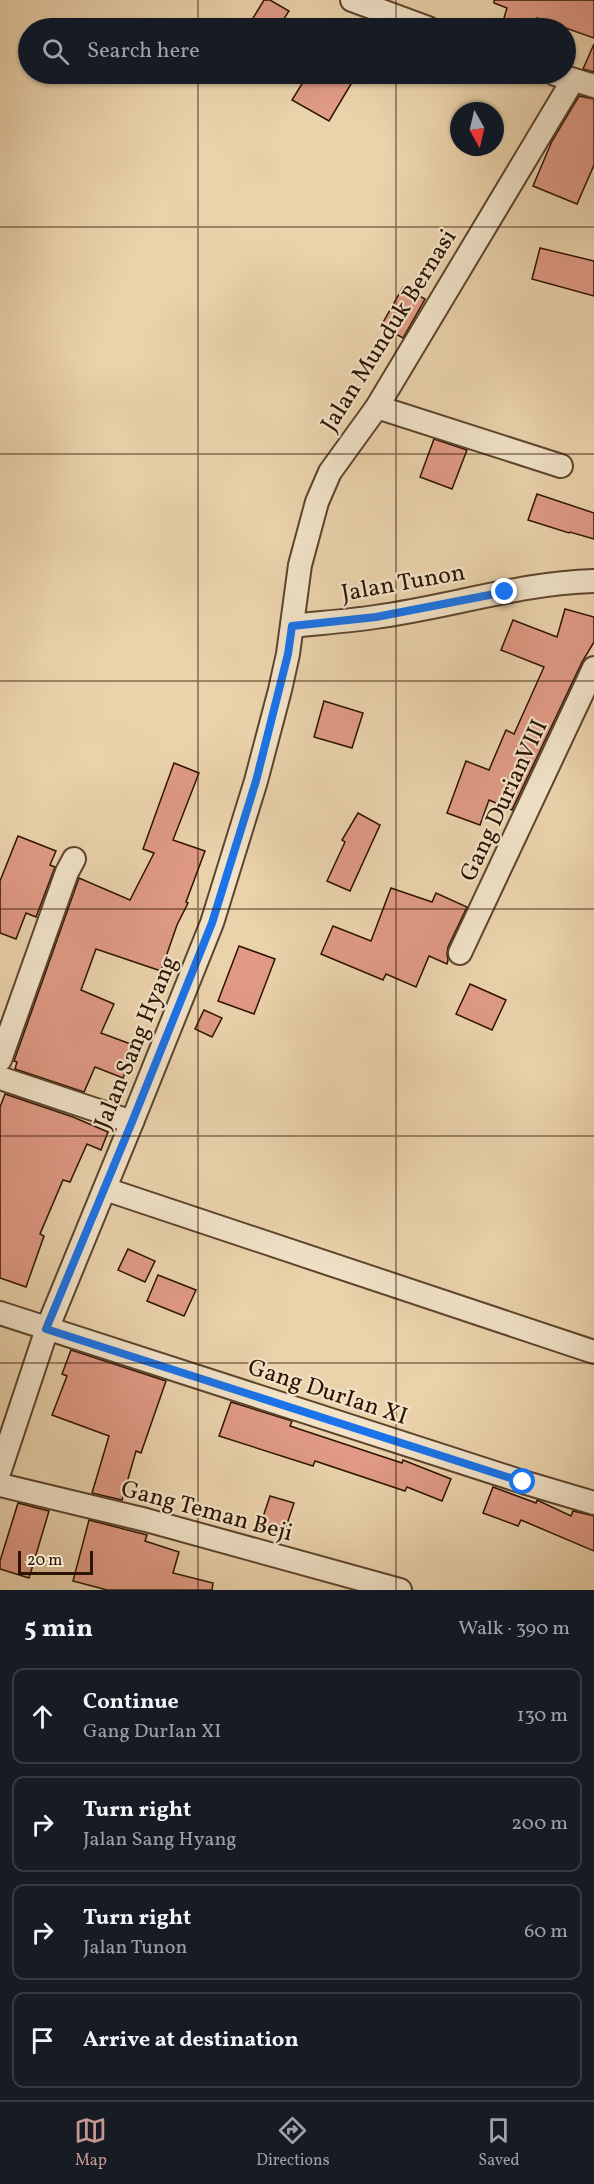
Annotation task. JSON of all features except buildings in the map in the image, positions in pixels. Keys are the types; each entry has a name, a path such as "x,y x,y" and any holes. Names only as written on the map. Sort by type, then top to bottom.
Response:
{"street":[{"path":"352,0 401,18"},
{"name":"Jalan Munduk Bernasi","path":"292,626 300,565 317,502 330,472 377,407 572,84"},
{"path":"377,407 561,466"},
{"name":"Jalan Tunon","path":"292,626 376,617 505,592 594,581"},
{"name":"Jalan Sang Hyang","path":"0,1470 46,1329 212,923 256,781 288,654 292,626"},
{"name":"Gang DurianVIII","path":"460,953 594,668"},
{"path":"0,1060 67,872 74,859"},
{"path":"0,1078 132,1122"},
{"path":"105,1189 594,1352"},
{"name":"Gang DurIan XI","path":"0,1313 594,1503"},
{"name":"Gang Teman Beji","path":"0,1485 146,1520 400,1590"}],"route":[{"path":"505,592 376,617 292,626 280,690 256,781 212,923 46,1329 523,1482"}]}
